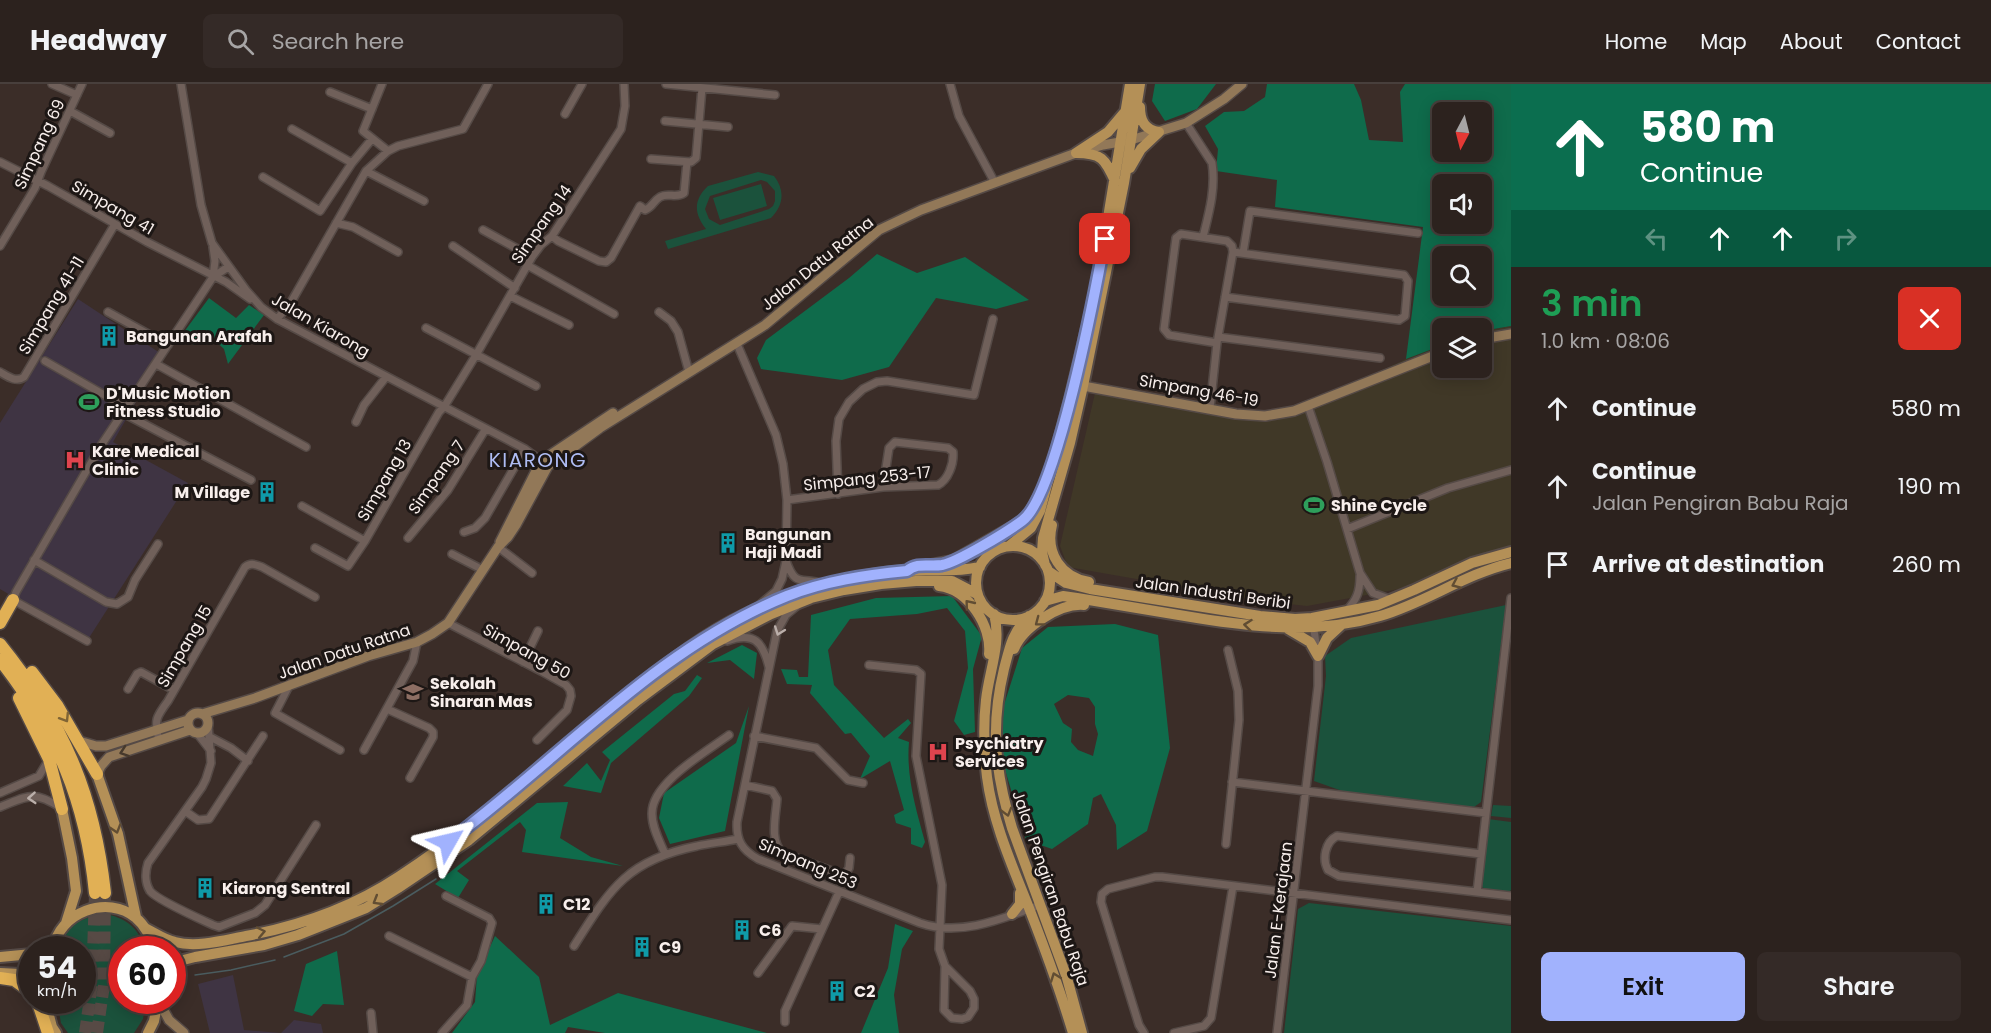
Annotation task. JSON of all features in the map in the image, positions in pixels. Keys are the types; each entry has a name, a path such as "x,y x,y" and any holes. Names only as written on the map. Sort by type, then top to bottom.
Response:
{"highway":[{"path":"0,601 15,596"},
{"path":"0,623 15,596"},
{"path":"0,644 19,658 57,705 97,774"},
{"path":"0,644 44,703 69,751 85,791 97,836 100,893 88,836 60,755 34,707 0,661"},
{"path":"0,661 49,759 62,809"},
{"path":"0,978 18,983"},
{"path":"42,1014 48,1033"}],"main road":[{"path":"1126,140 1126,110 1131,84"},
{"path":"1140,84 1126,140 1119,182 1083,386 1070,443 1043,538 1042,552 1050,586 1041,607 1029,616 1015,620 1008,619 994,614 984,606 977,594 976,580 980,567 989,555 1009,546 1031,528 1040,511 1082,353 1119,182 1136,155 1159,132 1149,129 1140,116 1140,84"},
{"name":"Jalan Datu Ratna","path":"206,720 225,708 368,656 417,642 448,623 499,546 503,535 545,463 597,422 737,344 786,309 879,230 921,210 1076,153 1186,123 1224,99 1242,84"},
{"path":"1076,153 1108,132 1126,110"},
{"path":"1076,153 1099,156 1106,162 1119,182"},
{"path":"1492,337 1511,334"},
{"name":"Simpang 46-19","path":"1083,386 1236,414 1265,416 1294,411 1432,356"},
{"path":"907,571 916,566 941,565 953,561 1021,522 1030,513 1048,477"},
{"path":"998,695 1003,688 1017,643 1024,634 1050,614 1073,604 1115,609 1135,601 1120,589 1072,577 1056,561 1051,549 1050,534 1059,499 1059,481"},
{"path":"1009,546 1030,550 1036,554 1046,568"},
{"name":"Jalan Industri Beribi","path":"1046,568 1060,580 1075,586 1135,601 1233,624 1287,628 1313,623 1391,600 1472,563 1511,552"},
{"name":"Jalan Industri Beribi","path":"1045,601 1063,596 1135,601 1341,625 1397,610 1482,573 1511,563"},
{"path":"145,928 177,943 204,942 261,933 296,924 360,898 399,877 464,830 703,638 756,609 788,595 823,584 871,575 907,571 955,572 980,567"},
{"path":"186,959 264,945 298,935 366,908 469,840 638,700 713,644 771,614 844,590 897,582 952,581 977,594"},
{"path":"897,582 907,586 942,586 965,598 973,608 987,628 989,637 983,688 986,698"},
{"name":"Jalan Pengiran Babu Raja","path":"994,614 997,640 986,698 984,746 988,780 1001,834 1020,884 1035,907 1067,978 1082,1033"},
{"name":"Jalan Pengiran Babu Raja","path":"1029,616 1018,627 1013,637 998,695 995,745 999,776 1012,828 1073,1033"},
{"path":"1318,656 1327,638 1341,625"},
{"path":"1287,628 1305,638 1318,656"},
{"path":"79,741 96,746 106,746 192,728 203,732 206,720 192,715 192,728"},
{"path":"136,917 118,834 97,774 109,757 158,736"},
{"path":"58,936 66,923 76,891 62,809"},
{"path":"1012,914 1020,902 1020,884"},
{"path":"66,923 79,913 97,907 116,907 136,917 149,936"},
{"path":"0,957 18,955"},
{"path":"0,973 18,974"},
{"path":"49,1014 52,1027 57,1033"},
{"path":"53,1014 57,1033"},
{"path":"148,1033 155,1014"},
{"path":"166,1014 184,1033"}],"street":[{"path":"52,84 77,95"},
{"name":"Simpang 69","path":"0,246 38,181 82,84"},
{"name":"Jalan Kiarong","path":"181,84 201,205 212,243 228,267 261,307 278,319 485,430 525,449 545,463"},
{"path":"382,84 363,131 388,151"},
{"path":"278,319 290,304 366,171 388,151 398,146 463,129 488,84"},
{"path":"566,114 582,84"},
{"name":"Simpang 14","path":"444,407 532,257 552,236 621,129 625,106 624,84"},
{"path":"666,84 775,95"},
{"path":"950,84 959,116 995,183"},
{"path":"651,159 691,162 696,158 702,88"},
{"path":"330,92 372,109"},
{"path":"70,111 110,133"},
{"path":"665,121 728,127"},
{"path":"1186,123 1212,163 1212,196 1203,237"},
{"path":"291,129 352,163"},
{"path":"263,177 320,211 352,163 372,139"},
{"name":"Simpang 41","path":"0,162 232,286 261,307"},
{"path":"552,236 599,261 606,262 611,258 640,206 645,210 663,195 682,195 684,193 687,162"},
{"path":"366,171 424,201"},
{"path":"1243,253 1250,211 1418,233"},
{"path":"336,223 353,226 398,252"},
{"name":"Simpang 41-11","path":"0,372 15,380 24,377 115,224"},
{"path":"483,230 532,257"},
{"path":"1210,408 1218,340 1233,252 1232,246 1227,241 1181,234 1176,238 1164,329 1169,335 1218,340 1380,358"},
{"path":"212,243 215,261 213,277"},
{"path":"453,246 515,288"},
{"path":"1225,297 1399,320 1405,316 1408,281 1404,275 1233,252"},
{"path":"527,265 614,314"},
{"path":"87,640 15,596 109,433 213,277 228,267"},
{"path":"510,297 569,325"},
{"path":"108,312 168,345"},
{"path":"659,312 671,321 678,332 689,372"},
{"path":"838,494 837,429 841,413 849,402 870,385 887,381 974,395 993,319"},
{"path":"426,328 536,386"},
{"path":"737,344 777,435 787,500 786,561 779,586 756,609"},
{"path":"45,361 125,411 251,480"},
{"path":"156,364 306,447"},
{"path":"356,422 364,405 386,377"},
{"path":"1308,406 1360,573 1373,593 1391,600"},
{"name":"Simpang 13","path":"315,548 348,566 444,407"},
{"name":"Simpang 7","path":"408,538 448,490 485,430"},
{"name":"Simpang 253-17","path":"787,500 883,487 938,485 946,477 953,461 951,450 898,441 892,444 889,448 883,487"},
{"path":"464,532 474,528 485,518 525,449"},
{"path":"1347,530 1448,488 1511,470"},
{"path":"302,506 365,540"},
{"path":"34,560 106,602 117,604 128,597 135,580 158,544"},
{"path":"499,546 532,573"},
{"path":"452,554 483,570"},
{"path":"786,561 793,576 800,581 823,584"},
{"name":"Simpang 15","path":"158,736 156,718 248,564 262,567 315,597"},
{"path":"1344,613 1357,599 1360,573"},
{"path":"1477,892 1511,598"},
{"name":"Simpang 253","path":"802,602 781,623 754,736 737,822 738,839 749,854 839,892 939,929 971,927 1035,907"},
{"name":"Simpang 50","path":"448,623 523,662 542,668 570,690 571,696 567,710 537,740"},
{"name":"Jalan E-Kerajaan","path":"1277,1033 1318,686 1318,656 1313,623"},
{"path":"523,662 538,631"},
{"path":"713,644 741,637 754,639 764,650 769,667"},
{"path":"364,750 413,662 417,642"},
{"path":"1226,844 1239,715 1238,691 1228,650"},
{"path":"869,665 916,670 921,674 916,763 941,877 939,949 945,966 944,1010 952,1018 962,1019 971,1014 974,999 970,991 945,966"},
{"path":"128,689 137,674 141,672 174,690"},
{"path":"290,684 275,713 340,750"},
{"path":"387,709 433,732 433,737 410,778"},
{"path":"206,720 210,737 211,763 206,778 148,863 146,877 149,890 153,894 219,927 255,913 265,905 316,825"},
{"path":"192,728 211,751"},
{"path":"665,854 653,825 654,799 670,781 729,735"},
{"path":"185,811 198,820 209,819 263,736"},
{"path":"754,736 816,748 848,780 863,783"},
{"path":"210,737 231,748 248,761"},
{"path":"0,793 39,776 49,759"},
{"path":"1232,782 1486,813"},
{"path":"744,785 772,791 775,794 777,799 775,841 777,848 783,853 845,874 849,868 850,858"},
{"path":"3,806 36,795 46,798 62,809"},
{"path":"0,800 5,801 3,806"},
{"path":"1481,854 1337,836 1330,840 1326,853 1326,866 1333,874 1339,876 1511,897"},
{"path":"574,946 600,904 614,888 645,862 696,846 738,839"},
{"path":"1144,1033 1139,1025 1101,902 1102,894 1108,889 1155,877 1511,920"},
{"path":"1174,1033 1204,1026 1211,1018 1233,886"},
{"path":"785,1022 785,1011 839,892"},
{"path":"442,1033 467,1005 472,977 481,961 491,927 491,920 446,896"},
{"path":"758,973 792,926 822,929"},
{"path":"389,936 472,977"},
{"path":"371,1013 373,1033"}],"shaded area":[{"path":"78,299 163,355 113,442 188,483 87,641 0,589 0,423"},
{"path":"1511,326 1511,545 1477,556 1399,589 1307,606 1262,601 1068,567 1060,546 1095,393 1259,412 1294,408 1432,349 1432,378 1492,378 1492,329"},
{"path":"233,975 244,1030 281,1033 210,1033 198,984"},
{"path":"294,1020 321,1024 323,1033 281,1033"}],"green space":[{"path":"1155,84 1216,84 1197,109 1165,121 1152,101"},
{"path":"1267,84 1354,84 1361,100 1369,140 1403,142 1400,92 1405,84 1511,84 1511,326 1492,329 1492,318 1432,318 1432,349 1406,359 1423,227 1275,207 1277,180 1216,171 1218,149 1205,126 1224,112 1244,111 1265,97"},
{"path":"758,172 774,176 778,181 782,197 781,203 771,218 668,249 665,241 706,229 699,218 697,207 703,191 708,186","holes":["761,180 767,182 775,191 775,201 769,209 720,225 709,219 705,209 710,196"]},
{"path":"761,184 767,206 720,220 713,198"},
{"path":"877,254 917,273 965,257 1029,300 996,309 936,298 889,367 842,380 761,369 757,358 766,340 849,278"},
{"path":"209,298 236,318 249,305 264,315 228,364 224,349 211,337 194,345 181,336"},
{"path":"952,596 982,636 973,669 975,732 964,735 954,721 968,668 965,631 947,608 917,614 850,619 828,650 834,685 884,738 908,719 911,723 898,738 909,742 910,780 925,842 922,848 911,844 911,828 896,823 894,815 904,810 890,761 860,779 870,756 851,733 845,734 810,693 812,685 787,684 781,669 797,670 799,677 808,677 811,615 876,598"},
{"path":"1506,605 1481,802 1474,807 1345,792 1314,781 1326,676 1325,656 1351,638"},
{"path":"1115,624 1158,635 1170,748 1147,831 1117,850 1116,825 1101,794 1093,798 1088,824 1052,849 1026,840 1003,763 1003,708 1022,648 1048,627","holes":["1068,695 1089,698 1095,707 1095,724 1098,734 1093,756 1078,750 1071,742 1072,729 1063,723 1054,704"]},
{"path":"742,645 757,653 754,679 730,660 707,663"},
{"path":"697,675 702,678 689,696 611,763 601,793 563,786 587,763 601,781 610,760 602,752 674,694 685,691"},
{"path":"749,706 725,831 670,844 659,818 664,793 736,743"},
{"path":"568,802 560,838 591,857 623,866 522,852 526,830 520,822 457,871 469,880 458,898 435,884 537,803"},
{"path":"1493,805 1511,806 1511,818 1491,816"},
{"path":"1488,819 1511,822 1511,890 1507,893 1485,890 1480,884"},
{"path":"1309,903 1511,926 1511,1033 1284,1033 1298,909"},
{"path":"107,914 121,919 132,926 139,936 108,936 108,1014 144,1014 134,1033 68,1033 61,1023 59,1014 96,1014 96,936 65,936 77,923 90,917"},
{"path":"895,924 913,931 902,949 894,995 899,1033 861,1033 888,968"},
{"path":"495,936 539,977 550,1025 618,993 767,1033 605,1033 568,1027 565,1033 452,1033 475,1002 477,975"},
{"path":"337,951 344,1005 323,1004 312,1016 294,1011 306,964"}],"waterway":[{"path":"284,957 344,934 436,879"},
{"path":"195,975 275,960"}],"tunnel":[{"path":"85,1033 92,983 95,893"},
{"path":"97,1033 104,985 105,893"}],"place":[{"name":"Bangunan Arafah","path":"109,336"},
{"name":"D'Music Motion Fitness Studio","path":"89,402"},
{"name":"Kare Medical Clinic","path":"75,460"},
{"name":"M Village","path":"267,492"},
{"name":"Shine Cycle","path":"1314,505"},
{"name":"Bangunan Haji Madi","path":"728,543"},
{"name":"Sekolah Sinaran Mas","path":"413,692"},
{"name":"Psychiatry Services","path":"938,752"},
{"name":"Kiarong Sentral","path":"205,888"},
{"name":"C12","path":"546,904"},
{"name":"C6","path":"742,930"},
{"name":"C9","path":"642,947"},
{"name":"C2","path":"837,991"}],"district":[{"name":"KIARONG","path":"538,460"}],"route":[{"path":"448,842 631,692 703,638 729,623 788,595 823,584 907,571 919,565 935,565 953,561 1026,518 1048,477 1060,438 1082,353 1105,239"}]}
